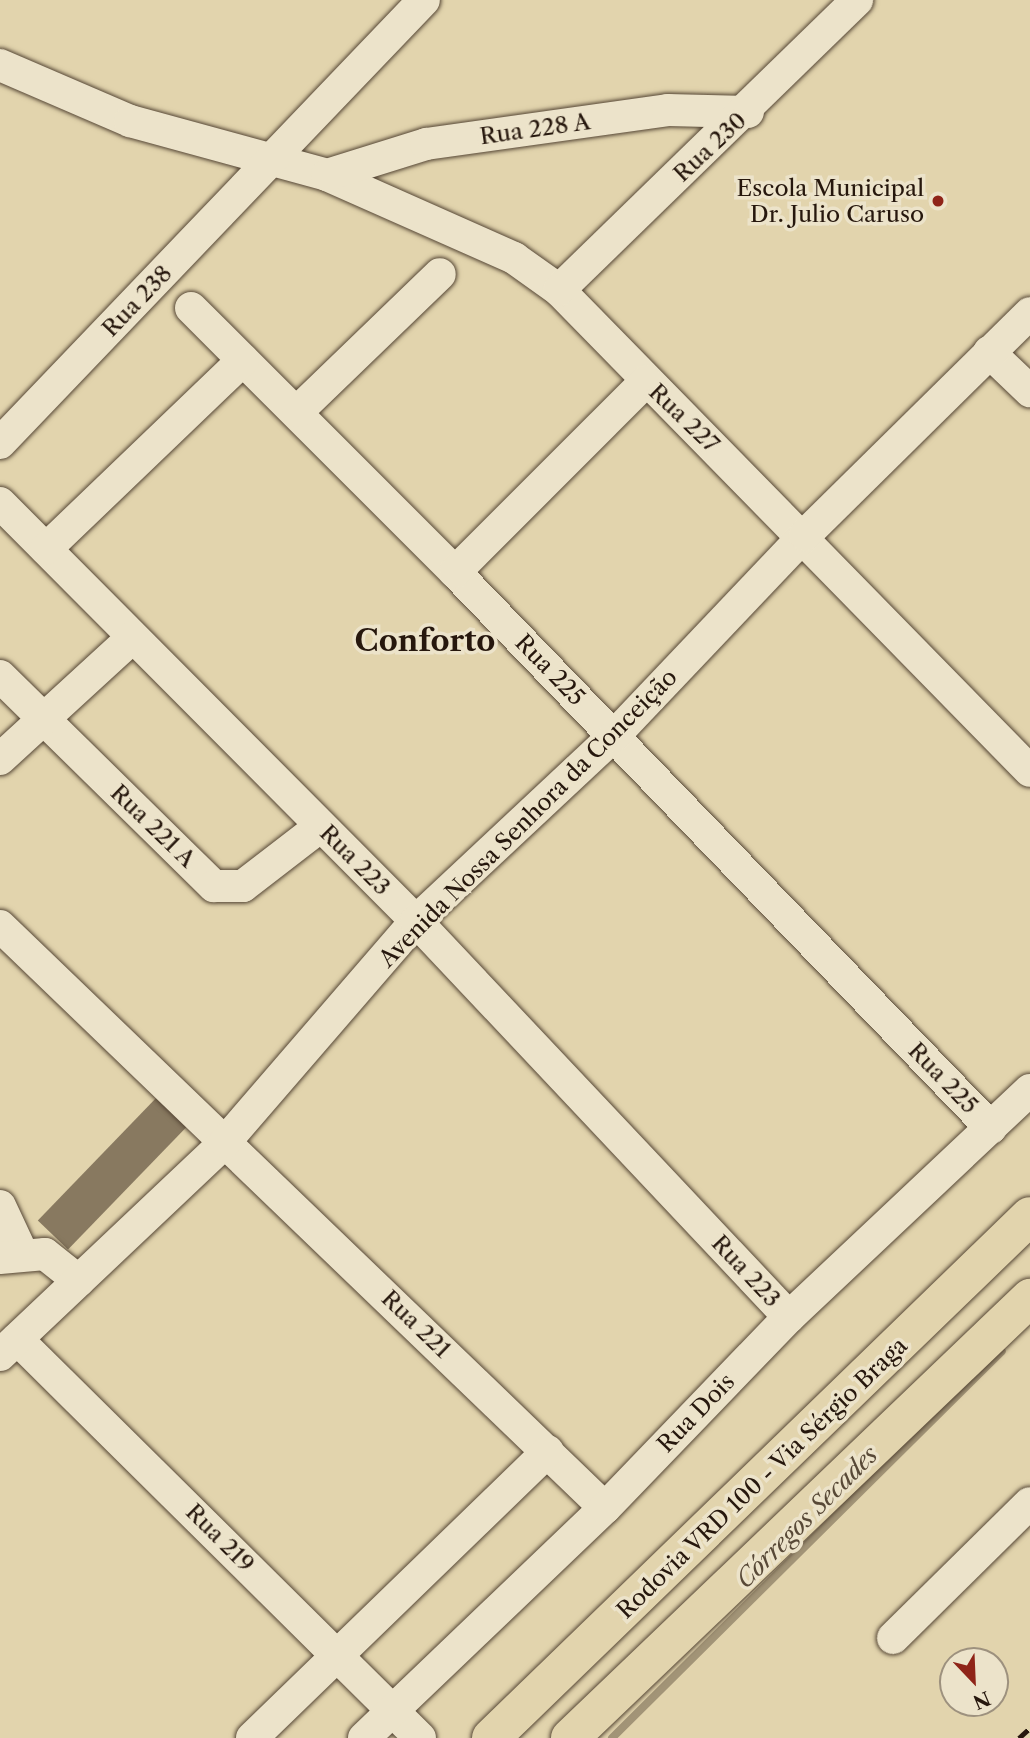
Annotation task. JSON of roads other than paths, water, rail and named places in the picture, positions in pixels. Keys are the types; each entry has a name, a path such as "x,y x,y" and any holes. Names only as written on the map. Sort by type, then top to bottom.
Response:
{"main road":[{"name":"Rodovia VRD 100 - Via Sérgio Braga","path":"491,1738 1030,1216"},
{"path":"570,1738 1030,1298"}],"street":[{"name":"Rua 238","path":"0,443 424,0"},
{"name":"Rua 230","path":"559,290 748,112 857,0"},
{"name":"Rua 227","path":"0,65 117,117 327,174 479,237 559,290 646,381 805,535 1030,771"},
{"name":"Rua 228 A","path":"327,174 426,144 668,110 748,112"},
{"path":"298,411 440,274"},
{"name":"Rua 225","path":"191,308 298,411 455,572 990,1128"},
{"name":"Avenida Nossa Senhora da Conceição","path":"9,1347 225,1142 416,921 614,736 805,535 1030,313"},
{"path":"989,352 1030,391"},
{"path":"46,549 243,360"},
{"path":"455,572 646,381"},
{"name":"Rua 223","path":"0,503 416,921 789,1317"},
{"path":"0,759 45,721 132,638"},
{"name":"Rua 221 A","path":"0,676 223,890 243,886 321,826"},
{"name":"Rua 221","path":"0,926 605,1508"},
{"name":"Rua Dois","path":"364,1738 605,1508 789,1317 1030,1090"},
{"path":"0,1206 10,1255 45,1254 79,1281"},
{"name":"Rua 219","path":"9,1347 339,1655 421,1738"},
{"path":"252,1738 548,1451"},
{"path":"893,1638 1030,1503"}],"waterway":[{"name":"Córregos Secades","path":"612,1738 1002,1351"}],"railway":[{"path":"1019,1738 1030,1728"}],"place":[{"name":"Escola Municipal Dr. Julio Caruso","path":"938,201"}],"district":[{"name":"Conforto","path":"425,641"}]}
